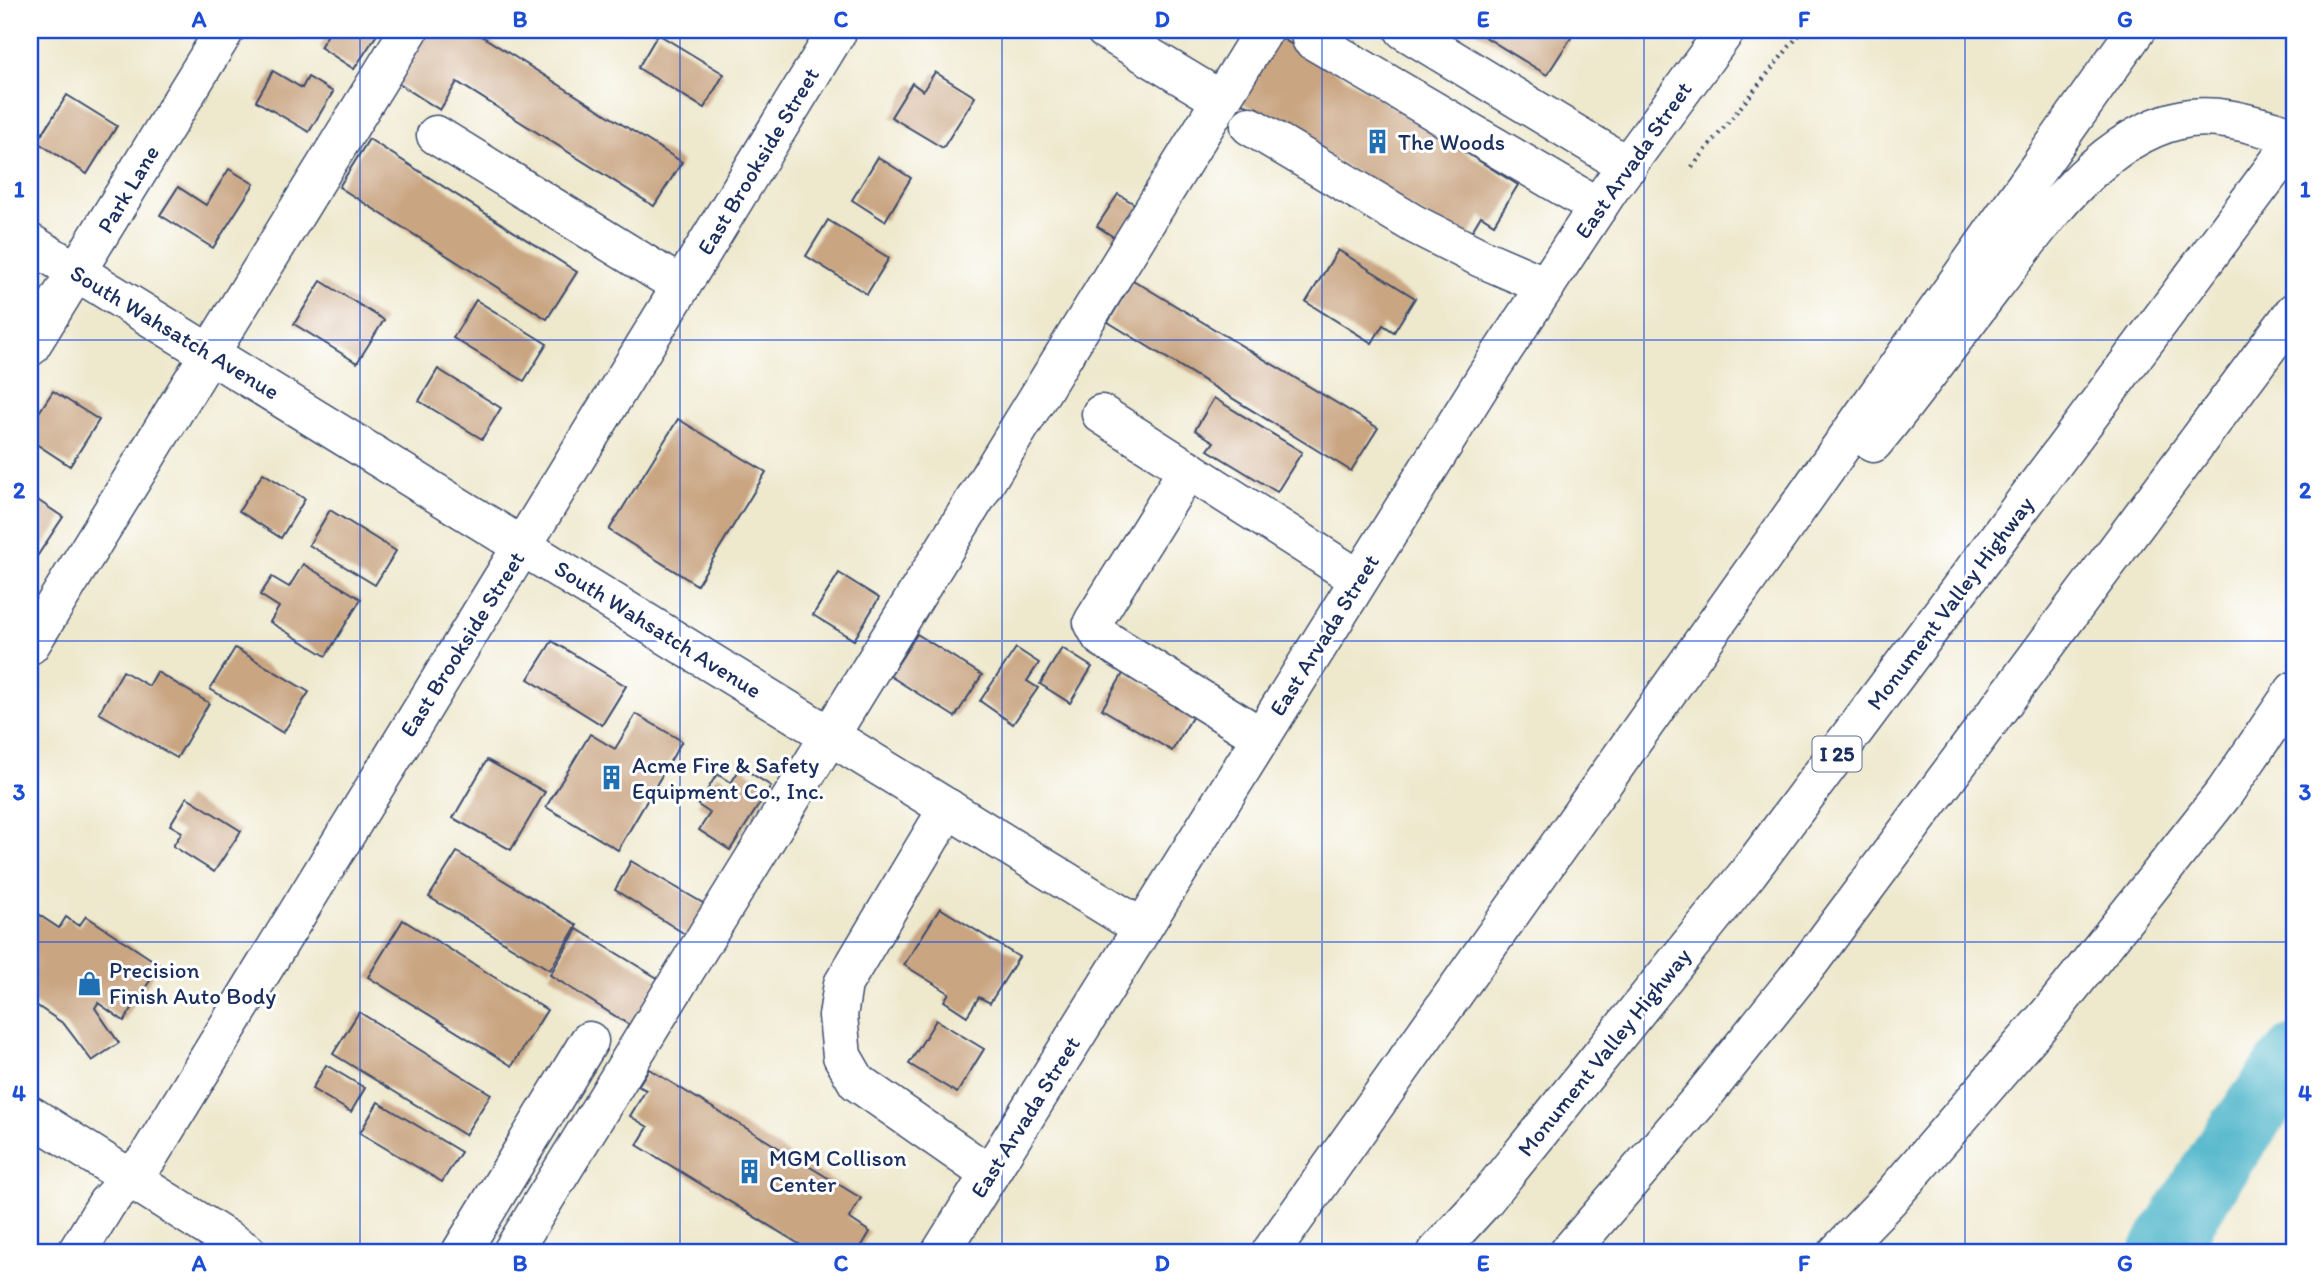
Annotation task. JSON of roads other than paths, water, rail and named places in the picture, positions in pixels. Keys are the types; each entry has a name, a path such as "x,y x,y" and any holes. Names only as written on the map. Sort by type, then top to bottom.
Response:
{"main road":[{"name":"Park Lane","path":"30,347 225,30"},
{"path":"30,645 409,30"},
{"path":"1105,30 1221,100"},
{"path":"512,1252 1264,30"},
{"path":"1404,30 1628,166"},
{"name":"East Arvada Street","path":"941,1252 1486,376 1598,207 1726,30"},
{"path":"1271,1252 2136,30"},
{"name":"East Brookside Street","path":"77,1252 107,1203 147,1159 681,286 824,38"},
{"path":"1311,39 1598,207"},
{"path":"1701,644 1882,432 2046,218 2096,166 2140,135 2180,120 2211,118 2243,122 2294,139"},
{"path":"1250,126 1414,224 1546,286"},
{"path":"436,135 681,286"},
{"name":"Monument Valley Highway","path":"1437,1252 1483,1202 1748,873 2221,241 2294,139"},
{"name":"South Wahsatch Avenue","path":"30,243 1142,928"},
{"path":"1569,1252 1699,1101 1810,962 2294,312"},
{"path":"1101,414 1359,579"},
{"path":"1188,469 1093,622 1101,637 1261,737"},
{"path":"1838,1252 1889,1199 2054,1008 2225,792 2284,705 2294,681"},
{"path":"948,808 843,984 838,1016 842,1056 857,1083 989,1174"},
{"path":"461,1252 589,1041"},
{"path":"30,1115 247,1252"}],"waterway":[{"path":"2162,1252 2224,1154 2294,1058"}],"place":[{"name":"The Woods","path":"1378,142"},
{"name":"Acme Fire & Safety Equipment Co., Inc.","path":"612,778"},
{"name":"Precision Finish Auto Body","path":"89,983"},
{"name":"MGM Collison Center","path":"749,1171"}]}
